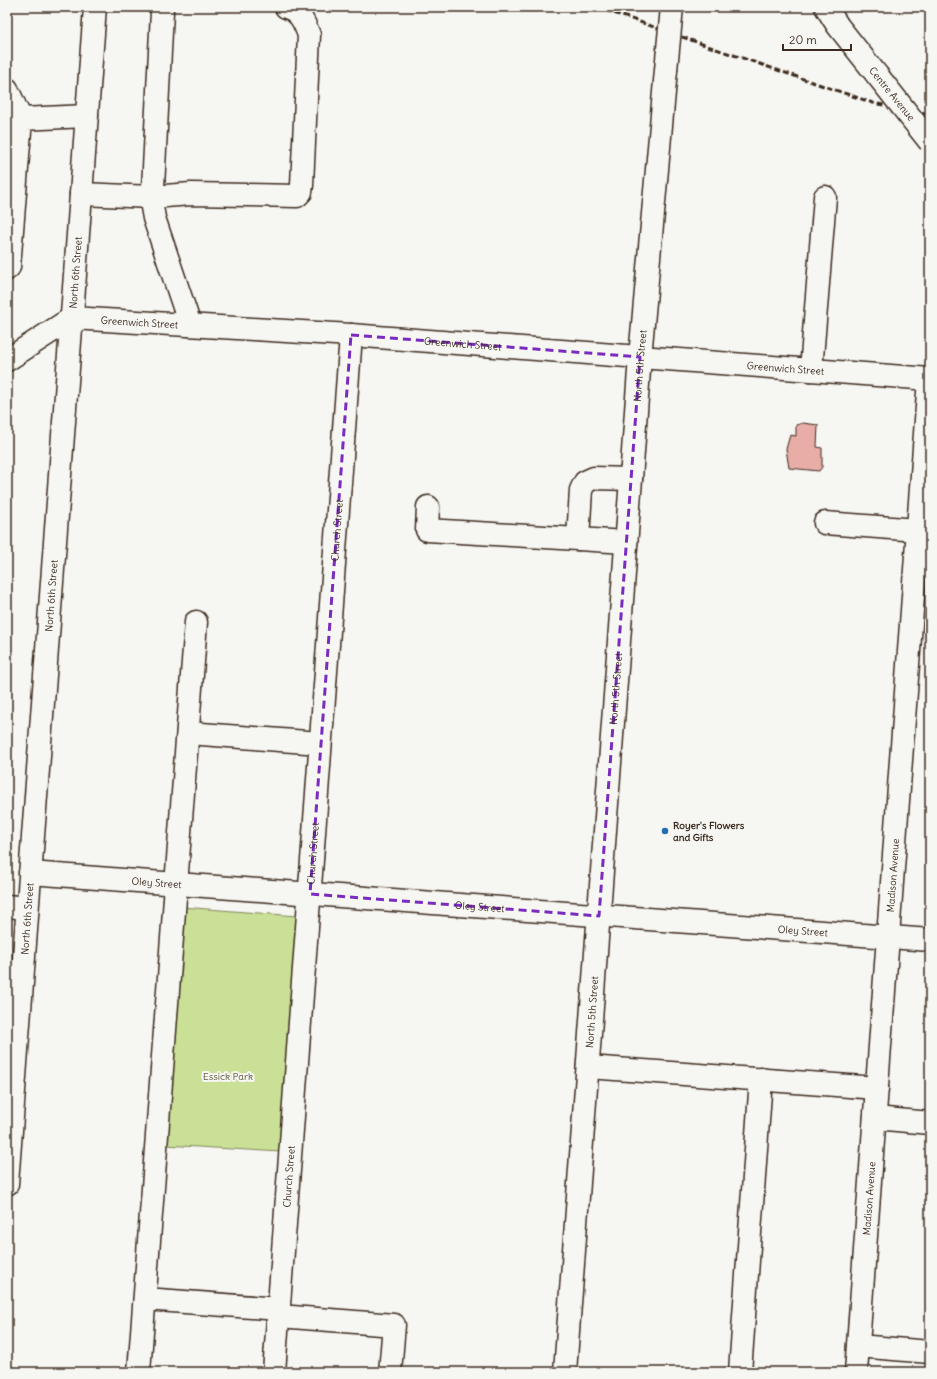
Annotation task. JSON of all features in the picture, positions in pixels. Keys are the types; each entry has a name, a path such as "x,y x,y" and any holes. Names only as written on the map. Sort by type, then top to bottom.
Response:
{"street":[{"name":"North 6th Street","path":"7,1184 17,907 30,873 95,7"},
{"path":"161,7 162,12 152,197 154,218 190,325"},
{"path":"82,194 152,197 191,194 297,196 301,192 302,185 309,35 304,21 294,10 286,7"},
{"name":"North 5th Street","path":"565,1372 640,357 672,7"},
{"name":"Centre Avenue","path":"826,7 838,26 930,142"},
{"path":"7,89 20,120 12,168 9,267 7,269"},
{"path":"20,120 87,116"},
{"path":"811,370 825,197"},
{"path":"7,360 72,318"},
{"name":"Greenwich Street","path":"72,318 350,335 930,379"},
{"name":"Church Street","path":"274,1372 350,335"},
{"name":"Madison Avenue","path":"856,1372 930,379"},
{"path":"578,539 581,490 585,482 594,478 631,479"},
{"path":"428,507 427,530 626,542"},
{"path":"825,523 918,530"},
{"path":"139,1372 196,622"},
{"path":"188,733 320,743"},
{"name":"Oley Street","path":"30,873 930,940"},
{"path":"588,1067 877,1088"},
{"path":"740,1372 761,1079"},
{"path":"875,1118 930,1123"},
{"path":"145,1299 394,1325 390,1372"},
{"path":"858,1346 930,1352"}],"highlighted area":[{"path":"351,335 640,357 599,916 310,894"}],"green space":[{"name":"Essick Park","path":"182,907 297,916 281,1152 165,1145"}],"building":[{"path":"803,423 818,425 817,447 822,448 822,467 819,471 789,468 786,449 790,435 796,436 796,425"}],"railway":[{"path":"597,7 873,103 930,114"}],"place":[{"name":"Royer's Flowers and Gifts","path":"665,831"}]}
